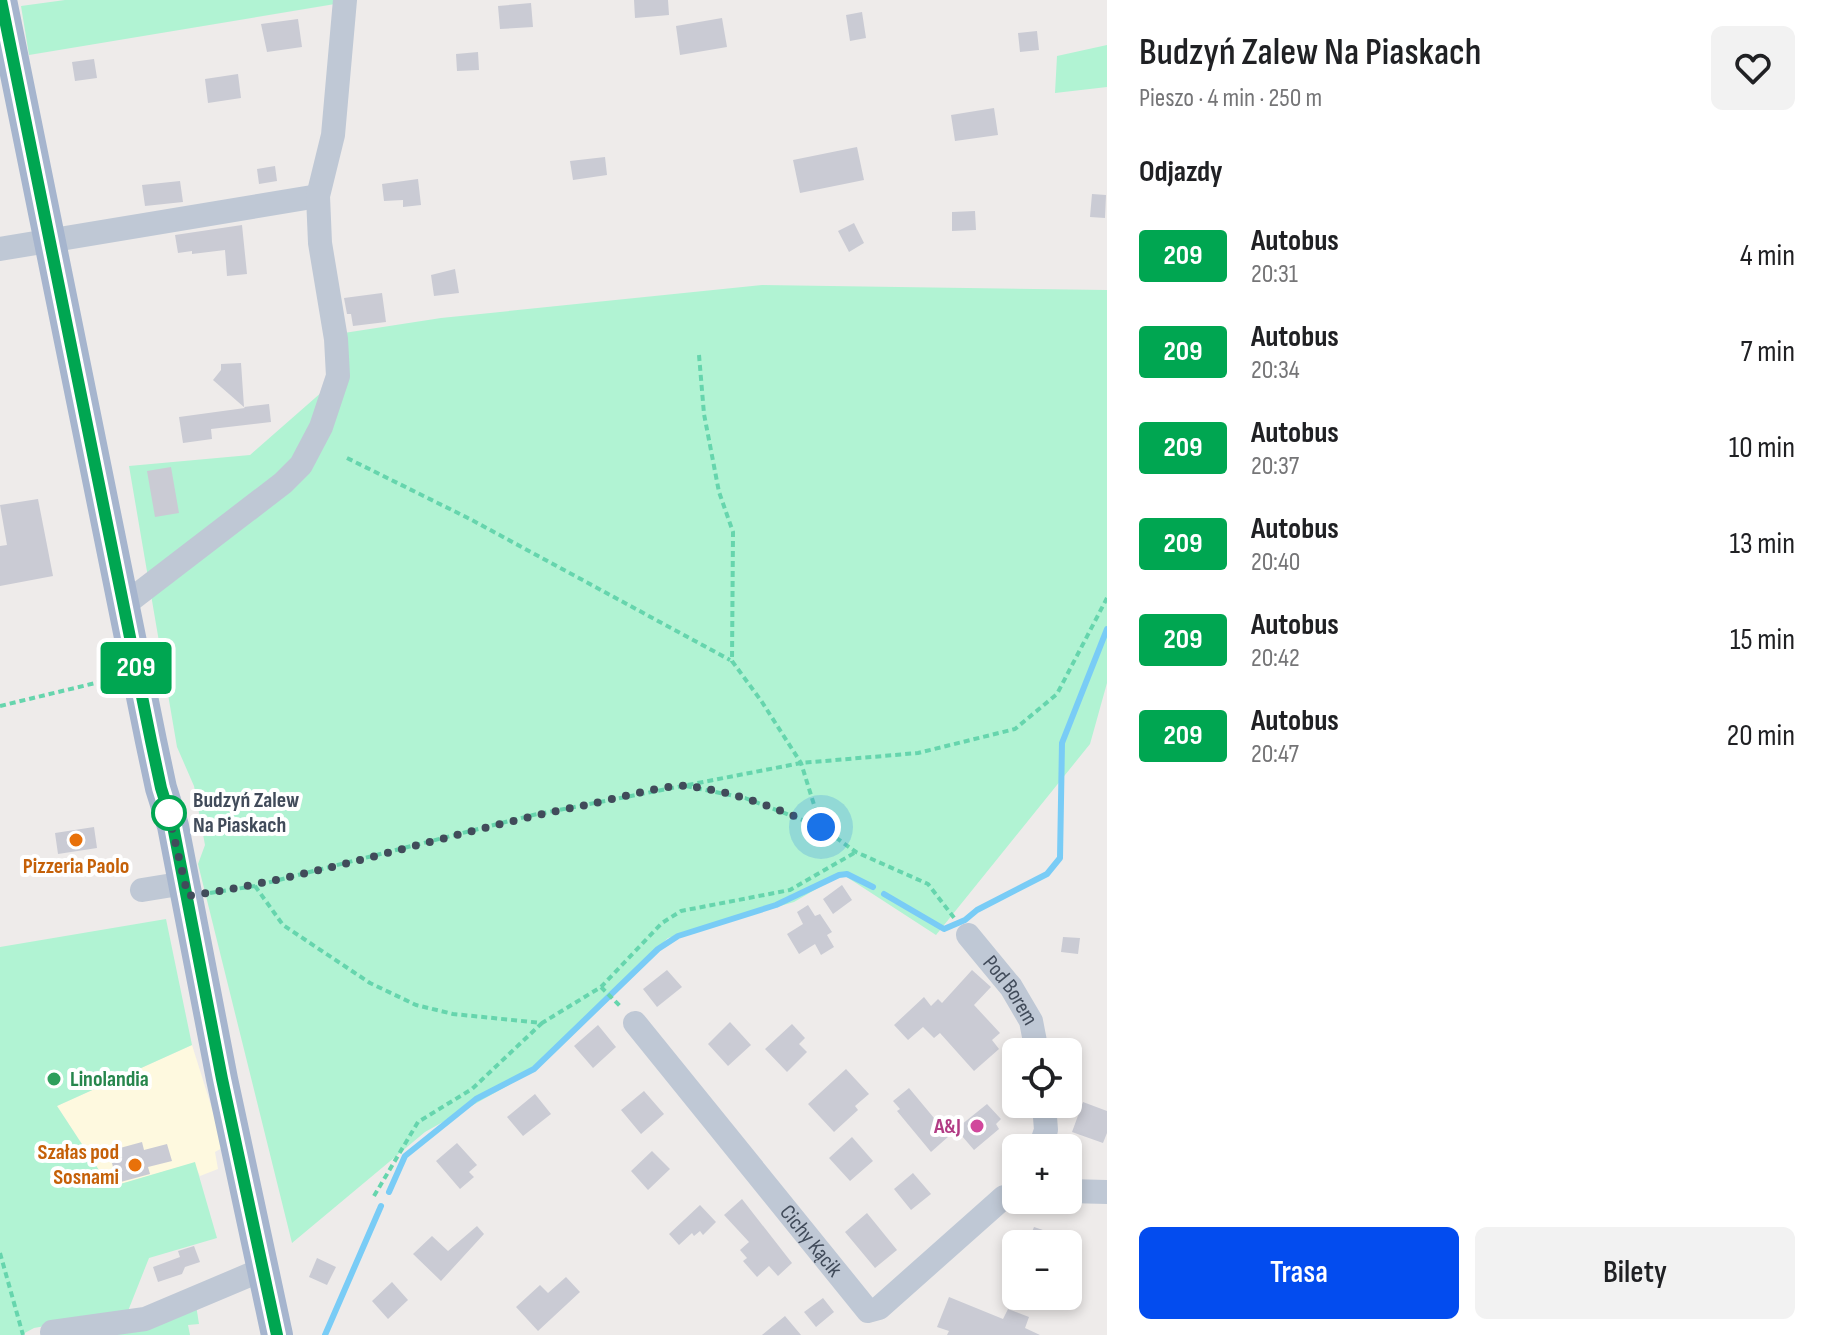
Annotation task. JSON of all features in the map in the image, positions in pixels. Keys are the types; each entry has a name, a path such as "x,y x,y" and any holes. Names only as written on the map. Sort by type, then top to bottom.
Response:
{"main road":[{"path":"1,0 137,673 161,788 173,826 261,1270 277,1335"}],"street":[{"path":"124,605 209,538 260,503 301,465 321,427 338,376 336,339 320,243 318,196 333,135 345,0"},
{"path":"0,249 318,196"},
{"path":"142,890 186,890"},
{"name":"Pod Borem","path":"962,927 1011,987 1031,1021 1034,1038"},
{"name":"Cichy Kącik","path":"635,1023 868,1311 879,1308 1002,1199"},
{"path":"1082,1191 1107,1192"},
{"path":"52,1332 145,1319 261,1270"}],"path":[{"path":"699,355 704,414 719,492 733,532 732,661"},
{"path":"347,458 483,526 732,661 801,763 821,827"},
{"path":"186,890 255,886 492,824 801,763 918,753 1015,729 1057,694 1107,598"},
{"path":"0,706 137,673"},
{"path":"684,786 745,798 821,827 856,852 928,884 962,927"},
{"path":"374,1196 418,1122 472,1089 542,1023 602,988 662,923 681,911 790,890 856,852"},
{"path":"255,886 283,925 381,988 416,1005 453,1014 542,1023"},
{"path":"602,988 616,1002"},
{"path":"0,1253 23,1335"}],"shaded area":[{"path":"192,1045 224,1147 215,1152 218,1169 200,1176 194,1163 110,1187 57,1106"}],"green space":[{"path":"65,0 336,0 335,4 29,55 21,6"},
{"path":"1107,45 1107,87 1055,93 1057,56"},
{"path":"762,285 1107,290 1107,683 1090,744 936,935 842,874 794,902 668,938 530,1073 425,1132 292,1243 198,864 205,845 194,786 177,747 129,466 250,455 331,384 344,333 441,318"},
{"path":"166,919 192,1045 57,1106 110,1187 195,1162 217,1238 149,1258 128,1311 34,1328 21,1335 0,1335 0,947"},
{"path":"196,1305 199,1324 188,1325 190,1335 83,1335"}],"building":[{"path":"634,0 668,0 669,15 635,18"},
{"path":"531,3 533,27 500,29 498,6"},
{"path":"862,12 866,38 850,41 846,15"},
{"path":"722,18 727,47 680,55 676,26"},
{"path":"298,19 302,47 267,52 261,24"},
{"path":"1037,31 1039,50 1020,52 1018,33"},
{"path":"478,52 479,70 457,71 456,54"},
{"path":"94,59 97,78 75,81 72,62"},
{"path":"238,74 241,98 208,103 205,79"},
{"path":"994,108 998,135 955,141 951,115"},
{"path":"857,147 864,180 800,193 793,160"},
{"path":"605,157 607,175 573,180 570,161"},
{"path":"275,166 277,181 259,184 257,169"},
{"path":"418,179 421,205 403,207 403,200 384,201 382,184"},
{"path":"180,181 183,202 145,206 142,185"},
{"path":"1092,194 1106,195 1105,218 1090,217"},
{"path":"975,211 976,230 952,231 952,212"},
{"path":"854,223 864,243 849,252 838,231"},
{"path":"242,225 247,274 227,276 225,250 178,253 175,235"},
{"path":"455,269 459,293 434,296 431,275"},
{"path":"382,293 386,322 353,326 344,298"},
{"path":"241,363 244,407 269,404 271,422 211,429 212,439 183,443 179,417 245,408 213,380 221,370 221,364"},
{"path":"171,467 179,513 155,517 147,471"},
{"path":"38,499 53,576 0,586 0,546 7,545 0,505"},
{"name":"Pizzeria Paolo","path":"94,827 97,848 58,854 55,833"},
{"path":"842,885 852,900 833,914 823,899"},
{"path":"808,905 815,916 820,914 832,932 827,935 834,947 821,955 815,944 799,954 787,934 803,924 797,912"},
{"path":"1063,937 1080,938 1078,954 1061,952"},
{"path":"667,970 682,987 657,1007 643,989"},
{"path":"972,970 991,987 974,1005 1000,1033 992,1040 999,1049 974,1071 940,1033 934,1038 923,1027 908,1040 894,1025 924,997 931,1006 938,999 942,1003"},
{"path":"730,1022 751,1045 728,1066 708,1044"},
{"path":"792,1024 805,1038 799,1044 807,1052 787,1072 765,1049"},
{"path":"598,1025 616,1047 593,1068 574,1046"},
{"path":"846,1069 869,1094 855,1106 858,1110 834,1132 808,1104"},
{"path":"909,1088 949,1136 931,1152 897,1111 900,1109 893,1101"},
{"path":"644,1091 664,1114 641,1134 621,1110"},
{"path":"535,1094 551,1114 523,1136 507,1117"},
{"path":"1083,1102 1107,1111 1107,1133 1103,1143 1072,1132 1077,1118 1082,1118"},
{"name":"A&J","path":"987,1104 1001,1119 996,1124 999,1129 974,1150 956,1129"},
{"path":"852,1137 873,1161 850,1181 829,1158"},
{"name":"Szałas pod Sosnami","path":"142,1142 144,1150 167,1144 172,1161 148,1167 150,1174 117,1183 109,1151"},
{"path":"457,1143 477,1165 469,1172 474,1177 460,1189 436,1161"},
{"path":"652,1151 670,1169 648,1190 631,1171"},
{"path":"913,1173 931,1194 911,1210 894,1189"},
{"path":"742,1199 792,1263 778,1276 769,1266 757,1277 743,1261 747,1258 740,1250 749,1242 724,1215"},
{"path":"700,1205 716,1222 703,1235 700,1231 694,1236 692,1233 679,1245 669,1234"},
{"path":"867,1213 897,1250 875,1268 845,1232"},
{"path":"477,1226 484,1234 441,1281 413,1254 432,1236 448,1251"},
{"path":"194,1246 200,1262 185,1267 182,1274 158,1282 153,1267 180,1257 178,1251"},
{"path":"317,1258 336,1267 327,1285 309,1277"},
{"path":"566,1277 580,1292 538,1331 516,1307 540,1285 548,1293"},
{"path":"392,1282 408,1300 388,1319 372,1301"},
{"path":"949,1297 1003,1319 1008,1310 1029,1317 1025,1328 1040,1335 947,1335 949,1331 937,1327"},
{"path":"823,1298 834,1312 816,1327 804,1312"},
{"path":"785,1316 801,1335 762,1335"}],"waterway":[{"path":"884,894 944,929 1047,874 1060,858 1062,743 1107,629"},
{"path":"389,1192 405,1156 476,1099 534,1069 658,949 678,936 776,905 839,875 847,874 873,887"},
{"path":"325,1335 381,1206"}],"bus line":[{"name":"209","path":"1,0 151,741 173,826 222,1079 277,1335"}],"place":[{"name":"Budzyń Zalew Na Piaskach","path":"169,813"},
{"name":"Pizzeria Paolo","path":"76,840"},
{"name":"Linolandia","path":"54,1079"},
{"name":"A&J","path":"977,1126"},
{"name":"Szałas pod Sosnami","path":"135,1165"}],"route":[{"path":"169,813 167,807 188,896 255,886 479,827 684,786 745,798 821,827"}]}
